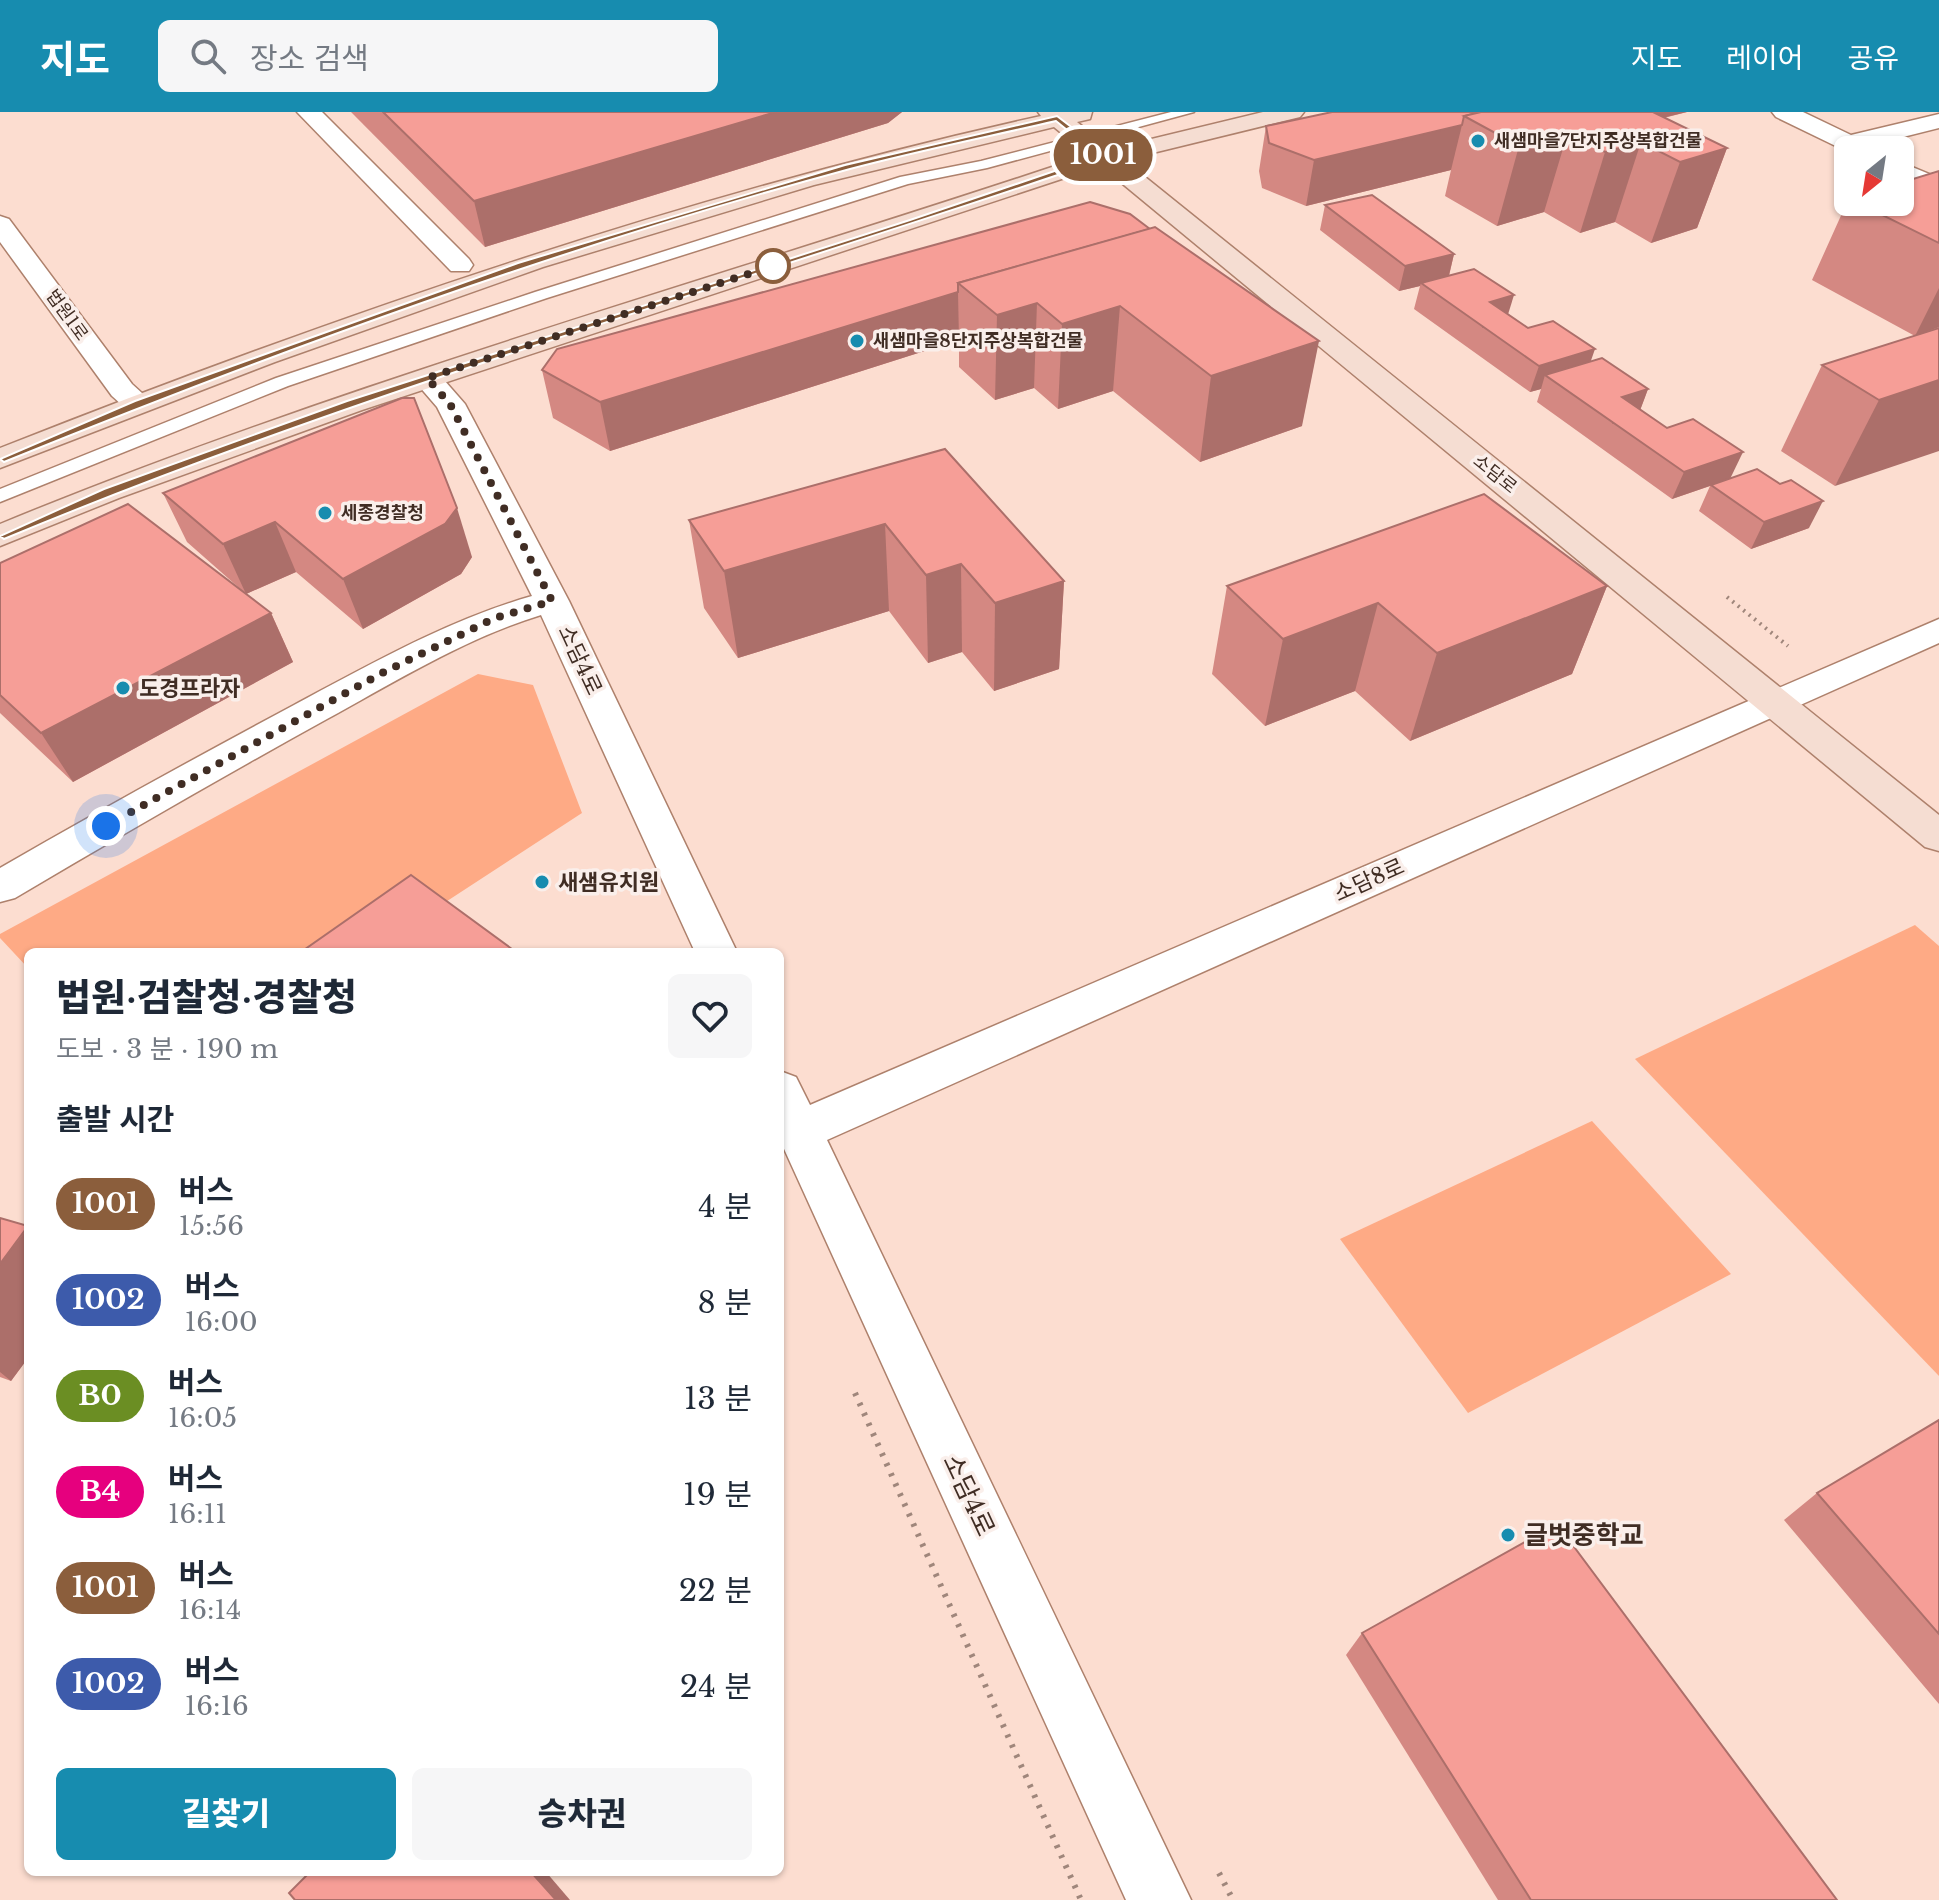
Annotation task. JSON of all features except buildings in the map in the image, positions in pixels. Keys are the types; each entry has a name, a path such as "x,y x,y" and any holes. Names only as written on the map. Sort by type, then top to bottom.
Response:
{"street":[{"path":"309,112 460,265"},
{"path":"0,459 138,403 522,265 848,167 1054,115 1089,112"},
{"path":"0,536 108,491 427,378 913,222 1093,148 1292,112"},
{"path":"1784,112 1835,136"},
{"name":"소담로","path":"1054,115 1939,837"},
{"path":"1889,136 1939,121"},
{"path":"1914,176 1939,188"},
{"name":"법원1로","path":"0,224 122,390 138,403"},
{"name":"소담4로","path":"427,378 450,404 552,601 714,948"},
{"path":"0,887 158,795 382,673 495,618 552,601"},
{"name":"소담8로","path":"790,1111 1774,702 1939,630"},
{"name":"소담4로","path":"790,1111 1159,1900"}],"lane":[{"path":"0,496 282,382 541,295 905,180 1093,148 1187,112"}],"path":[{"path":"850,1384 1081,1900"}],"shaded area":[{"path":"478,674 533,685 582,813 375,948 24,948 24,964 0,938 0,934"},
{"path":"1915,925 1939,946 1939,1376 1635,1059"},
{"path":"1592,1121 1731,1274 1468,1413 1340,1239"}],"bus line":[{"name":"1001","path":"0,459 138,403 382,313 522,265 848,167 1057,119 1105,157 351,404 108,491 0,536"}],"place":[{"name":"새샘마을7단지주상복합건물","path":"1478,141"},
{"name":"새샘마을8단지주상복합건물","path":"857,341"},
{"name":"세종경찰청","path":"325,513"},
{"name":"도경프라자","path":"123,688"},
{"name":"새샘유치원","path":"542,882"},
{"name":"글벗중학교","path":"1508,1535"}],"route":[{"path":"106,826 382,673 495,618 552,601 450,404 427,378 773,266"}]}
